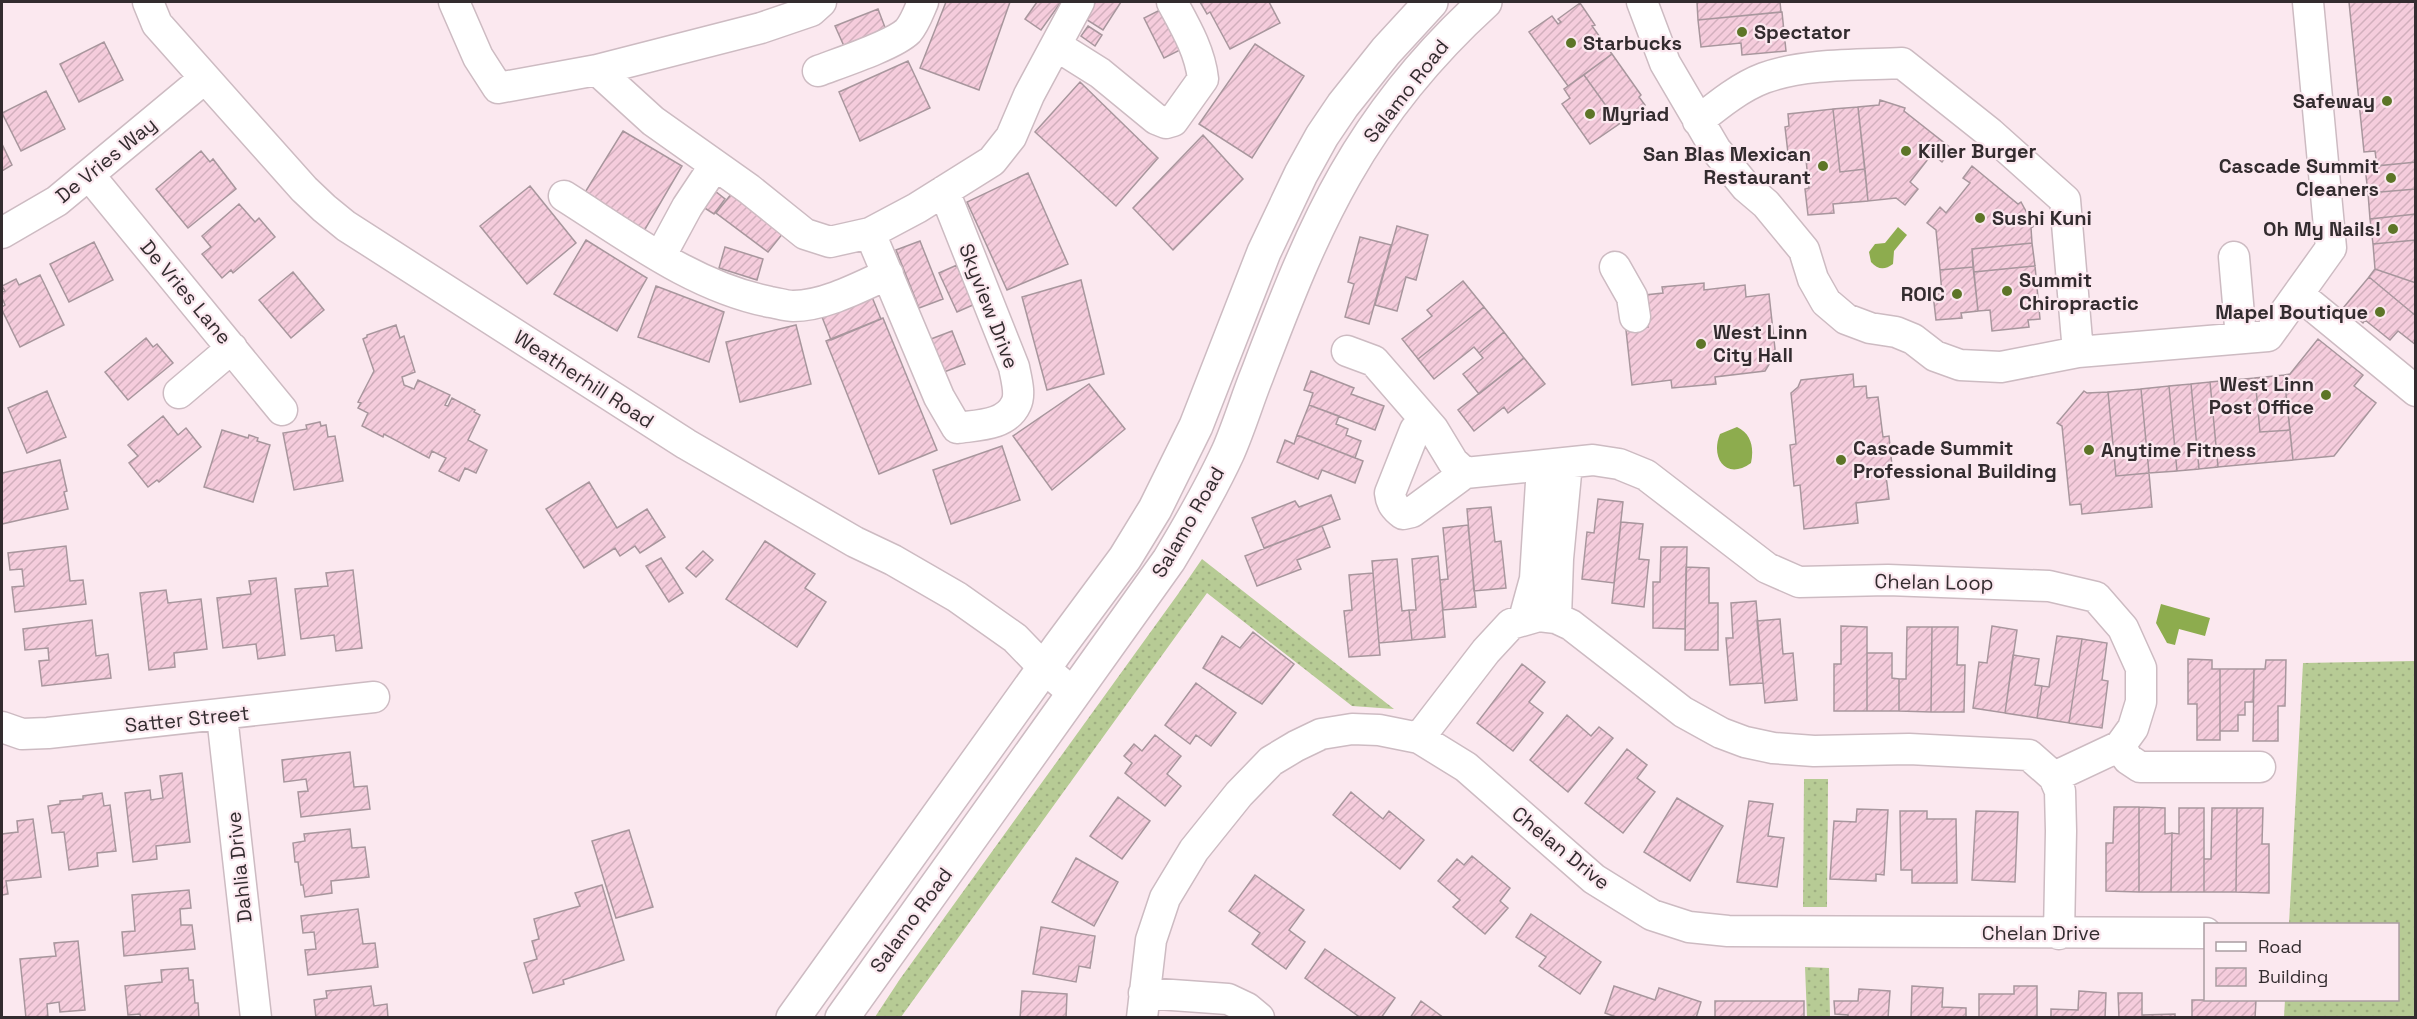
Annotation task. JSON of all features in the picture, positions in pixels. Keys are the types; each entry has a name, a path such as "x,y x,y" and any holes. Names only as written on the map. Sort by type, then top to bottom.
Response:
{"main road":[{"name":"Salamo Road","path":"793,1017 1125,558 1164,493 1196,426 1268,244 1322,136 1368,72 1431,2"},
{"name":"Salamo Road","path":"842,1017 1154,583 1204,499 1228,451 1298,274 1345,176 1373,129 1424,63 1485,2"}],"street":[{"name":"Weatherhill Road","path":"148,2 157,24 304,189 346,226 686,444 855,542 893,560 957,597 1015,638 1044,668 1073,693"},
{"path":"454,2 478,57 498,88 597,70 761,28 811,11 821,2"},
{"path":"818,71 869,51 907,32 916,19 923,2"},
{"path":"597,70 653,121 805,234 830,242 870,232 917,208 992,161 1011,137 1029,95 1079,2"},
{"path":"1057,46 1100,73 1156,119 1166,123 1173,121 1203,79 1202,66 1189,32 1172,2"},
{"path":"1642,2 1665,63 1698,121 1716,150 1746,187 1766,204 1804,250 1813,279 1826,302 1846,318 1870,328 1896,332 1913,339 1935,356 1960,365 2001,367 2078,352 2268,336 2331,248 2308,2"},
{"path":"1698,121 1720,104 1764,78 1828,67 1902,63 1990,133 2065,200 2078,352"},
{"name":"De Vries Way","path":"2,233 44,210 205,78"},
{"path":"660,257 687,207 715,165"},
{"name":"De Vries Lane","path":"89,175 282,410"},
{"name":"Skyview Drive","path":"870,232 939,398 957,428 1003,419 1017,404 1018,389 1014,367 944,191"},
{"path":"564,196 660,257 700,278 752,298 793,306 832,298 888,274"},
{"path":"2234,257 2241,338"},
{"path":"1615,267 1632,297 1635,317"},
{"path":"2298,294 2415,391"},
{"path":"179,393 232,348"},
{"path":"1347,351 1374,361 1425,421 1453,462 1465,472 1412,512 1403,514 1390,501 1390,493 1415,430 1425,421"},
{"name":"Chelan Loop","path":"1465,472 1593,460 1619,464 1646,475 1767,568 1799,582 1888,580 2049,586 2096,597 2123,628 2141,668 2141,702 2133,728 2120,746"},
{"path":"1554,464 1558,559 1557,618"},
{"path":"1524,619 1535,579 1554,464"},
{"path":"1419,738 1486,651 1511,624 1539,615 1557,618 1571,625 1683,712 1721,733 1745,742 1773,748 1814,751 1909,749 2029,755 2054,777 2060,791 2059,934"},
{"name":"Satter Street","path":"2,729 22,734 44,734 374,698"},
{"name":"Dahlia Drive","path":"222,716 256,1017"},
{"name":"Chelan Drive","path":"1143,1005 1151,940 1165,898 1194,850 1239,794 1271,761 1321,734 1352,729 1379,730 1419,738 1466,767 1594,879 1652,915 1689,927 1728,932 2204,933"},
{"path":"2054,777 2120,746 2128,759 2140,767 2260,768"},
{"path":"1143,1005 1228,999 1259,1017"}],"shaded area":[{"path":"1898,227 1907,235 1894,251 1893,264 1884,268 1876,267 1871,262 1869,252 1875,244 1885,243"},
{"path":"1737,427 1746,434 1751,442 1752,458 1751,463 1734,469 1722,464 1717,451 1717,443 1720,434"},
{"path":"1202,559 1394,709 1352,706 1207,593 901,1017 875,1017 900,979"},
{"path":"2161,604 2210,618 2205,636 2179,629 2175,645 2167,643 2156,623"},
{"path":"2415,661 2415,1017 2284,1017 2285,1001 2399,1001 2399,923 2289,923 2303,663"},
{"path":"1804,779 1828,779 1827,907 1803,907"},
{"path":"1805,967 1829,968 1830,1017 1807,1017"}],"building":[{"path":"946,2 1010,2 979,90 920,68"},
{"path":"1037,2 1061,2 1041,30 1025,19"},
{"path":"1094,2 1121,2 1103,30 1084,18"},
{"path":"1200,2 1269,2 1280,23 1230,49 1210,12 1207,14"},
{"path":"1697,2 1780,2 1781,12 1698,20"},
{"name":"Safeway","path":"2349,2 2416,2 2416,162 2377,166 2375,151 2364,152"},
{"name":"Starbucks","path":"1580,3 1595,25 1592,26 1612,54 1568,86 1529,32 1552,16 1558,24 1561,22 1558,19"},
{"path":"878,9 886,30 844,46 835,26"},
{"path":"1160,10 1180,50 1164,58 1144,18"},
{"name":"Spectator","path":"1782,12 1786,51 1742,55 1741,43 1701,47 1698,20"},
{"path":"1088,26 1102,35 1095,46 1081,36"},
{"path":"104,42 123,80 79,102 60,64"},
{"path":"1255,44 1304,76 1252,158 1199,124"},
{"path":"1612,54 1641,95 1639,97 1645,105 1619,124 1584,75"},
{"path":"908,61 930,108 860,141 839,92"},
{"name":"Myriad","path":"1584,75 1619,124 1590,144 1562,104 1570,98 1564,89"},
{"path":"1080,82 1158,158 1116,206 1035,132"},
{"path":"46,91 65,129 21,151 2,113"},
{"name":"Killer Burger","path":"1880,100 1905,108 1904,111 1952,149 1942,162 1932,154 1910,182 1918,189 1905,205 1896,198 1868,201 1858,107 1879,105"},
{"path":"1858,107 1865,169 1840,172 1833,109"},
{"name":"San Blas Mexican Restaurant","path":"1833,109 1840,172 1865,169 1868,201 1833,204 1834,213 1808,215 1805,189 1809,188 1806,160 1789,162 1785,127 1789,126 1788,114"},
{"path":"623,131 682,166 644,231 584,194"},
{"path":"1203,135 1243,179 1173,250 1133,208"},
{"path":"2,144 12,165 2,171"},
{"path":"201,151 210,162 213,159 236,189 188,228 156,189"},
{"name":"Cascade Summit Cleaners","path":"2416,162 2416,189 2368,193 2365,167"},
{"name":"Sushi Kuni","path":"1972,166 2018,204 2021,202 2034,226 2031,228 2032,243 1972,249 1973,267 1940,270 1936,230 1927,223 1940,207 1946,213 1970,183 1963,178"},
{"path":"1028,173 1068,264 1007,290 967,202"},
{"path":"530,186 576,243 527,284 480,226"},
{"path":"2416,189 2416,214 2370,219 2368,193"},
{"path":"715,191 725,199 714,214 703,207"},
{"path":"732,193 784,232 768,252 716,213"},
{"path":"239,204 255,222 259,218 275,237 233,273 231,270 222,278 202,254 211,247 202,236"},
{"name":"Oh My Nails!","path":"2416,214 2416,240 2373,244 2370,219"},
{"path":"1397,226 1428,235 1416,280 1406,277 1397,311 1375,305"},
{"path":"1360,237 1391,245 1369,324 1345,317 1354,284 1348,282"},
{"path":"586,240 647,278 617,331 554,294"},
{"path":"2416,240 2416,283 2375,269 2373,244"},
{"path":"920,241 943,299 919,308 896,250"},
{"path":"94,242 113,280 69,302 50,264"},
{"path":"2032,243 2035,266 1974,272 1972,249"},
{"path":"725,247 763,259 757,280 719,268"},
{"path":"957,265 975,304 957,312 939,273"},
{"name":"Summit Chiropractic","path":"2035,266 2040,319 2028,320 2029,327 1992,331 1990,310 1978,311 1974,272"},
{"name":"ROIC","path":"1973,267 1978,311 1961,313 1962,318 1936,320 1933,294 1942,294 1940,270"},
{"path":"2375,269 2416,283 2416,316 2369,277"},
{"path":"293,272 324,310 291,338 259,300"},
{"path":"40,275 64,325 20,347 2,310 5,305 2,292 5,291 2,286 16,279 19,285"},
{"name":"Mapel Boutique","path":"2369,277 2416,316 2416,345 2398,331 2390,340 2365,320 2363,323 2344,307"},
{"path":"1081,280 1104,374 1047,390 1022,297"},
{"path":"1463,281 1484,307 1418,359 1402,339 1432,316 1427,310"},
{"name":"West Linn City Hall","path":"1704,283 1704,290 1745,285 1746,297 1769,294 1776,358 1771,361 1765,371 1715,377 1716,384 1672,388 1671,380 1632,385 1626,330 1648,327 1645,295 1663,293 1662,287"},
{"path":"656,286 724,312 709,362 638,337"},
{"path":"872,297 881,319 831,340 822,317"},
{"path":"1484,307 1504,332 1479,353 1474,347 1434,379 1418,359"},
{"path":"883,318 937,450 879,474 826,341"},
{"path":"396,325 400,338 404,336 415,372 402,377 404,385 414,389 418,380 450,395 445,405 448,406 452,398 480,415 468,440 487,450 476,473 465,468 459,481 439,471 446,458 432,451 429,458 384,434 383,437 362,426 368,413 358,408 361,403 358,402 374,371 363,339 367,335"},
{"path":"796,325 811,384 740,402 726,342"},
{"path":"952,331 965,364 944,372 931,339"},
{"path":"1504,332 1524,358 1479,394 1463,374 1483,358 1479,353"},
{"path":"146,338 153,347 157,344 173,363 128,400 105,372"},
{"name":"West Linn Post Office","path":"2318,339 2363,375 2354,386 2376,403 2334,456 2293,460 2284,375 2290,374"},
{"path":"1524,358 1545,384 1508,413 1504,407 1474,431 1458,410"},
{"path":"1311,371 1354,388 1351,394 1384,406 1375,430 1309,405 1313,393 1304,390"},
{"name":"Cascade Summit Professional Building","path":"1853,374 1854,387 1866,386 1867,398 1878,397 1883,437 1889,436 1893,476 1886,476 1889,499 1856,503 1858,523 1804,529 1800,485 1794,486 1790,445 1796,444 1791,393 1798,387 1801,380"},
{"path":"2284,375 2290,430 2260,432 2255,378"},
{"path":"2255,378 2260,432 2290,430 2293,460 2218,467 2210,382"},
{"path":"2210,382 2218,467 2199,469 2191,384"},
{"path":"1089,384 1125,429 1052,490 1013,436"},
{"path":"2191,384 2199,469 2177,471 2169,386"},
{"path":"2169,386 2177,471 2149,473 2141,389"},
{"path":"2141,389 2149,473 2116,476 2108,392"},
{"path":"47,391 66,437 27,453 8,408"},
{"name":"Anytime Fitness","path":"2084,391 2087,393 2108,392 2116,476 2149,473 2152,507 2082,514 2081,504 2070,505 2062,426 2057,423"},
{"path":"1309,405 1339,416 1336,424 1348,429 1346,435 1361,441 1355,458 1297,435"},
{"path":"163,416 178,435 186,428 201,447 159,482 157,480 148,487 129,463 138,456 128,445"},
{"path":"320,422 321,426 326,425 328,437 335,436 343,481 294,490 283,433 307,429 306,425"},
{"path":"222,430 248,438 249,435 258,438 257,441 270,445 253,502 204,487"},
{"path":"1297,435 1363,461 1355,483 1322,470 1318,479 1277,462 1285,440 1294,444"},
{"path":"1002,446 1020,500 951,524 933,470"},
{"path":"60,460 67,491 64,492 68,509 2,524 2,473"},
{"path":"589,482 617,528 647,509 665,537 640,553 635,546 620,556 615,548 584,568 546,509"},
{"path":"1331,495 1340,519 1264,548 1252,518 1295,501 1299,507"},
{"path":"1598,499 1623,502 1614,583 1582,579 1587,532 1594,533"},
{"path":"1491,507 1495,542 1501,541 1506,588 1474,591 1467,509"},
{"path":"1621,522 1643,524 1639,559 1649,560 1644,607 1612,603"},
{"path":"1468,525 1476,607 1443,610 1440,580 1448,579 1443,528"},
{"path":"1322,526 1330,547 1297,560 1301,569 1257,586 1245,556"},
{"path":"765,541 815,574 805,588 826,602 797,647 726,599"},
{"path":"66,546 70,581 83,580 86,604 15,612 12,587 24,586 22,569 10,570 8,553"},
{"path":"1661,547 1687,547 1685,629 1653,628 1653,582 1660,582"},
{"path":"703,551 713,560 696,577 686,568"},
{"path":"1438,556 1445,637 1412,640 1409,610 1416,610 1412,559"},
{"path":"661,558 683,593 669,602 646,566"},
{"path":"1397,559 1402,611 1409,610 1412,640 1379,643 1372,561"},
{"path":"1686,567 1709,568 1709,603 1718,603 1718,650 1685,650"},
{"path":"353,570 362,648 336,651 334,635 301,639 295,589 328,586 326,573"},
{"path":"1373,573 1380,655 1349,657 1344,611 1352,610 1349,575"},
{"path":"276,578 285,655 258,659 256,644 223,648 217,598 251,594 249,581"},
{"path":"166,590 168,603 201,599 207,649 174,653 175,667 149,670 140,593"},
{"path":"1756,601 1763,683 1730,685 1726,638 1733,638 1731,603"},
{"path":"1780,619 1783,654 1793,653 1797,700 1765,703 1757,621"},
{"path":"92,620 96,656 108,654 111,678 42,686 39,661 49,660 48,648 25,650 23,629"},
{"path":"1841,626 1867,627 1867,711 1834,711 1834,664 1841,664"},
{"path":"1992,626 2017,630 2005,713 1973,708 1979,662 1987,663"},
{"path":"1907,627 1932,627 1931,712 1899,711 1899,679 1906,679"},
{"path":"1932,627 1958,627 1957,665 1965,665 1964,712 1931,712"},
{"path":"1253,632 1294,664 1262,704 1203,668 1222,636 1240,648"},
{"path":"2057,636 2082,639 2069,723 2037,718 2042,686 2049,687"},
{"path":"2082,639 2107,643 2102,680 2108,681 2102,728 2069,723"},
{"path":"1867,653 1892,653 1892,678 1899,679 1899,711 1867,711"},
{"path":"2013,655 2039,659 2035,685 2042,686 2037,718 2005,713"},
{"path":"2188,659 2212,660 2212,669 2220,669 2220,740 2197,740 2197,704 2188,704"},
{"path":"2266,660 2286,660 2285,706 2278,706 2278,741 2253,741 2254,669 2265,669"},
{"path":"1522,664 1545,682 1529,702 1543,713 1513,751 1477,723"},
{"path":"2220,669 2254,669 2253,702 2245,702 2245,715 2238,715 2238,731 2220,731"},
{"path":"1196,683 1236,713 1211,746 1196,735 1190,744 1165,725"},
{"path":"1567,715 1591,736 1599,727 1613,738 1568,792 1530,760"},
{"path":"1155,735 1181,756 1167,774 1181,786 1165,806 1125,773 1132,763 1124,756 1134,744 1142,751"},
{"path":"1627,749 1647,765 1637,778 1655,792 1623,833 1585,803"},
{"path":"350,752 354,787 367,786 370,809 301,817 298,792 308,791 306,779 284,782 282,760"},
{"path":"182,773 190,842 156,846 157,859 133,862 125,793 150,790 151,800 163,798 160,776"},
{"path":"1351,792 1383,819 1389,811 1424,840 1400,869 1333,815"},
{"path":"102,793 104,806 110,805 116,851 97,853 98,866 69,870 64,832 52,833 48,806 60,804 60,801 83,799 83,796"},
{"path":"1118,797 1150,821 1122,859 1090,836"},
{"path":"1677,798 1723,826 1690,881 1644,852"},
{"path":"1749,801 1773,804 1768,836 1784,838 1777,887 1737,882"},
{"path":"2114,807 2139,807 2139,892 2106,891 2106,843 2113,843"},
{"path":"2139,807 2165,808 2165,834 2172,833 2171,892 2139,892"},
{"path":"2179,808 2204,808 2204,892 2171,892 2172,833 2179,834"},
{"path":"2212,808 2237,808 2236,892 2204,892 2204,859 2211,859"},
{"path":"2237,808 2263,808 2262,844 2269,844 2269,893 2236,892"},
{"path":"1857,809 1888,810 1884,875 1876,874 1876,881 1830,879 1834,821 1856,822"},
{"path":"1900,811 1927,811 1927,819 1956,819 1957,883 1912,883 1912,870 1901,870"},
{"path":"1976,811 2018,812 2015,882 1972,880"},
{"path":"33,819 41,877 6,881 8,894 2,895 2,834 18,832 17,821"},
{"path":"350,829 352,848 365,847 369,877 331,881 332,893 305,897 298,862 295,862 293,843 305,841 304,834"},
{"path":"629,830 653,907 616,918 592,841"},
{"path":"1472,856 1510,888 1500,901 1508,908 1485,934 1453,907 1460,900 1438,881 1457,859 1464,865"},
{"path":"1076,858 1118,882 1094,926 1052,902"},
{"path":"1255,875 1304,910 1289,930 1305,942 1286,969 1252,944 1260,933 1229,911"},
{"path":"602,885 624,960 563,980 564,984 533,993 524,963 537,959 532,941 539,939 534,919 580,906 575,893"},
{"path":"189,890 191,908 180,909 181,925 192,925 195,949 124,956 122,932 135,931 132,895"},
{"path":"358,909 363,944 375,943 378,967 308,975 305,950 316,949 314,932 303,933 301,916"},
{"path":"1531,914 1601,962 1580,994 1539,966 1546,957 1516,937"},
{"path":"1041,927 1095,936 1090,968 1079,966 1076,982 1033,974"},
{"path":"78,941 85,1010 60,1012 59,1002 47,1004 48,1018 26,1018 20,959 56,956 54,943"},
{"path":"1325,949 1395,998 1381,1018 1361,1018 1305,978"},
{"path":"188,968 189,980 193,980 199,1018 141,1018 140,1014 128,1015 125,986 162,982 161,970"},
{"path":"371,986 374,1006 387,1004 388,1018 316,1018 314,1000 327,998 326,991"},
{"path":"1614,986 1655,1000 1659,988 1701,1002 1696,1018 1619,1018 1605,1013"},
{"path":"1912,986 1943,988 1942,1007 1966,1008 1966,1018 1911,1018"},
{"path":"2014,986 2037,986 2037,1018 1979,1018 1979,994 2014,994"},
{"path":"1859,989 1890,991 1888,1018 1848,1018 1848,1015 1835,1014 1834,1001 1858,1001"},
{"path":"1022,991 1067,994 1066,1018 1020,1018"},
{"path":"2079,991 2106,993 2105,1018 2051,1018 2051,1009 2078,1010"},
{"path":"2118,993 2142,993 2142,1015 2175,1014 2175,1018 2119,1018"},
{"path":"2192,1000 2256,1001 2255,1018 2192,1018"},
{"path":"1421,1001 1444,1018 1410,1018"},
{"path":"1715,1001 1804,1001 1804,1018 1715,1018"}],"place":[{"name":"Spectator","path":"1742,32"},
{"name":"Starbucks","path":"1571,43"},
{"name":"Safeway","path":"2387,101"},
{"name":"Myriad","path":"1590,114"},
{"name":"Killer Burger","path":"1906,151"},
{"name":"San Blas Mexican Restaurant","path":"1823,166"},
{"name":"Cascade Summit Cleaners","path":"2391,178"},
{"name":"Sushi Kuni","path":"1980,218"},
{"name":"Oh My Nails!","path":"2393,229"},
{"name":"Summit Chiropractic","path":"2007,291"},
{"name":"ROIC","path":"1957,294"},
{"name":"Mapel Boutique","path":"2380,312"},
{"name":"West Linn City Hall","path":"1701,344"},
{"name":"West Linn Post Office","path":"2326,395"},
{"name":"Anytime Fitness","path":"2089,450"},
{"name":"Cascade Summit Professional Building","path":"1841,460"}]}
